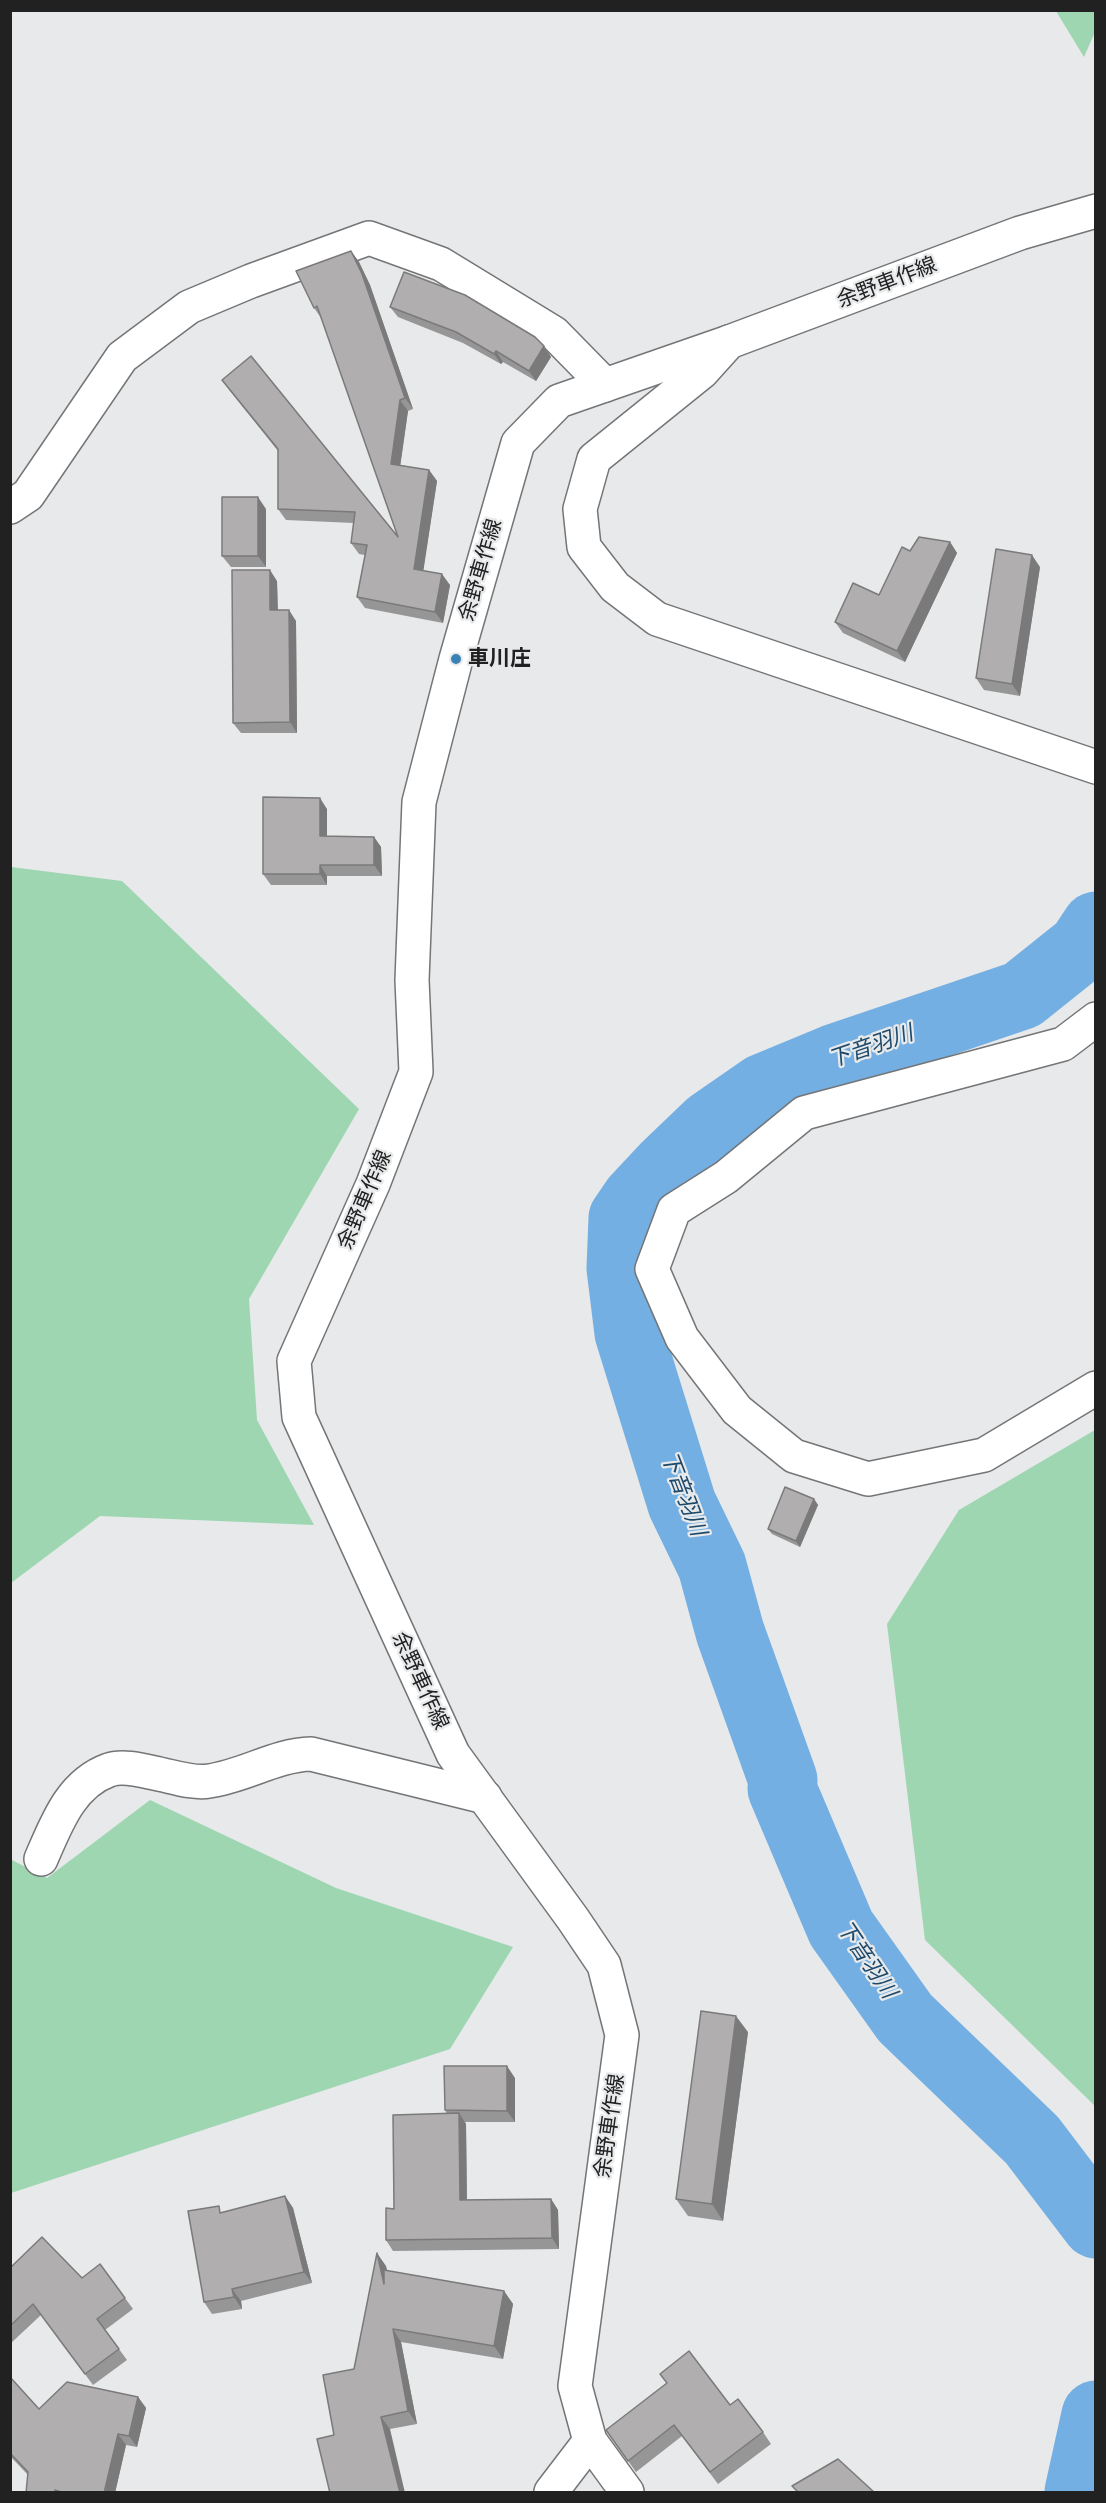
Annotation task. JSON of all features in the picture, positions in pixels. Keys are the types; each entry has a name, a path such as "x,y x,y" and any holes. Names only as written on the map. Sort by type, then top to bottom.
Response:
{"street":[{"name":"余野車作線","path":"627,2493 590,2441 575,2386 622,2036 604,1965 453,1754 299,1417 294,1361 373,1184 416,1072 412,980 419,802 456,659 518,443 559,401 729,342 1020,233 1095,211"},
{"path":"10,507 28,495 122,357 189,307 251,281 369,238 441,264 554,333 605,385"},
{"path":"729,342 702,372 594,459 580,509 584,547 615,587 657,619 1095,767"},
{"path":"1095,1019 1063,1044 804,1113 726,1178 674,1210 652,1269 682,1338 737,1410 794,1456 868,1479 984,1455 1095,1388"},
{"path":"41,1859 69,1800 86,1784 110,1770 133,1769 205,1782 231,1778 291,1754 311,1754 484,1797"},
{"path":"551,2493 590,2441"}],"green space":[{"path":"1056,11 1095,11 1095,32 1084,57"},
{"path":"11,867 122,881 359,1109 249,1299 257,1420 314,1525 100,1516 11,1583"},
{"path":"1095,1430 1095,2106 925,1940 887,1624 959,1510"},
{"path":"150,1800 336,1888 513,1947 450,2049 11,2193 10,1859 47,1878"}],"building":[{"path":"351,251 362,274 405,398 400,400 391,464 429,470 414,569 442,574 435,612 357,597 367,545 351,543 355,512 278,509 278,449 222,380 251,356 398,537 317,306 314,308 296,271"},
{"path":"404,272 465,295 535,337 544,346 529,371 496,351 494,354 456,332 390,307"},
{"path":"222,497 258,497 258,556 222,556"},
{"path":"919,537 950,542 897,651 835,622 853,583 879,595 902,547 910,551"},
{"path":"996,549 1032,555 1012,684 976,678"},
{"path":"232,570 270,570 270,610 289,610 290,722 233,723"},
{"path":"263,797 320,798 320,836 374,837 374,865 320,865 320,874 263,874"},
{"path":"785,1487 814,1499 796,1541 768,1529"},
{"path":"701,2011 736,2016 712,2204 676,2199"},
{"path":"444,2066 507,2066 507,2111 445,2110"},
{"path":"459,2113 460,2200 551,2199 552,2238 386,2240 386,2208 394,2209 393,2115"},
{"path":"285,2196 304,2272 232,2289 234,2297 204,2302 188,2211 219,2206 220,2213"},
{"path":"42,2237 82,2278 100,2264 125,2298 97,2319 119,2349 85,2374 33,2304 10,2326 10,2268"},
{"path":"377,2253 384,2284 384,2270 504,2291 494,2346 393,2329 408,2411 381,2417 400,2493 330,2493 317,2439 334,2435 323,2375 354,2369"},
{"path":"689,2351 730,2405 738,2399 763,2432 710,2472 674,2425 628,2461 606,2430 667,2383 660,2374"},
{"path":"10,2377 39,2409 67,2382 138,2397 129,2436 118,2434 104,2493 64,2493 55,2490 55,2493 26,2493 28,2472 10,2453"},
{"path":"838,2459 875,2493 799,2493 792,2486"}],"waterway":[{"name":"下音羽川","path":"1096,926 1082,947 1022,995 833,1059 763,1088 711,1124 665,1168 636,1199 623,1218 621,1268 629,1333 682,1504 712,1566 730,1632 783,1780 782,1789 841,1928 905,2018 1032,2140 1096,2224"},
{"name":"下音羽川","path":"1079,2492 1096,2415"}],"place":[{"name":"車川庄","path":"456,659"}]}
